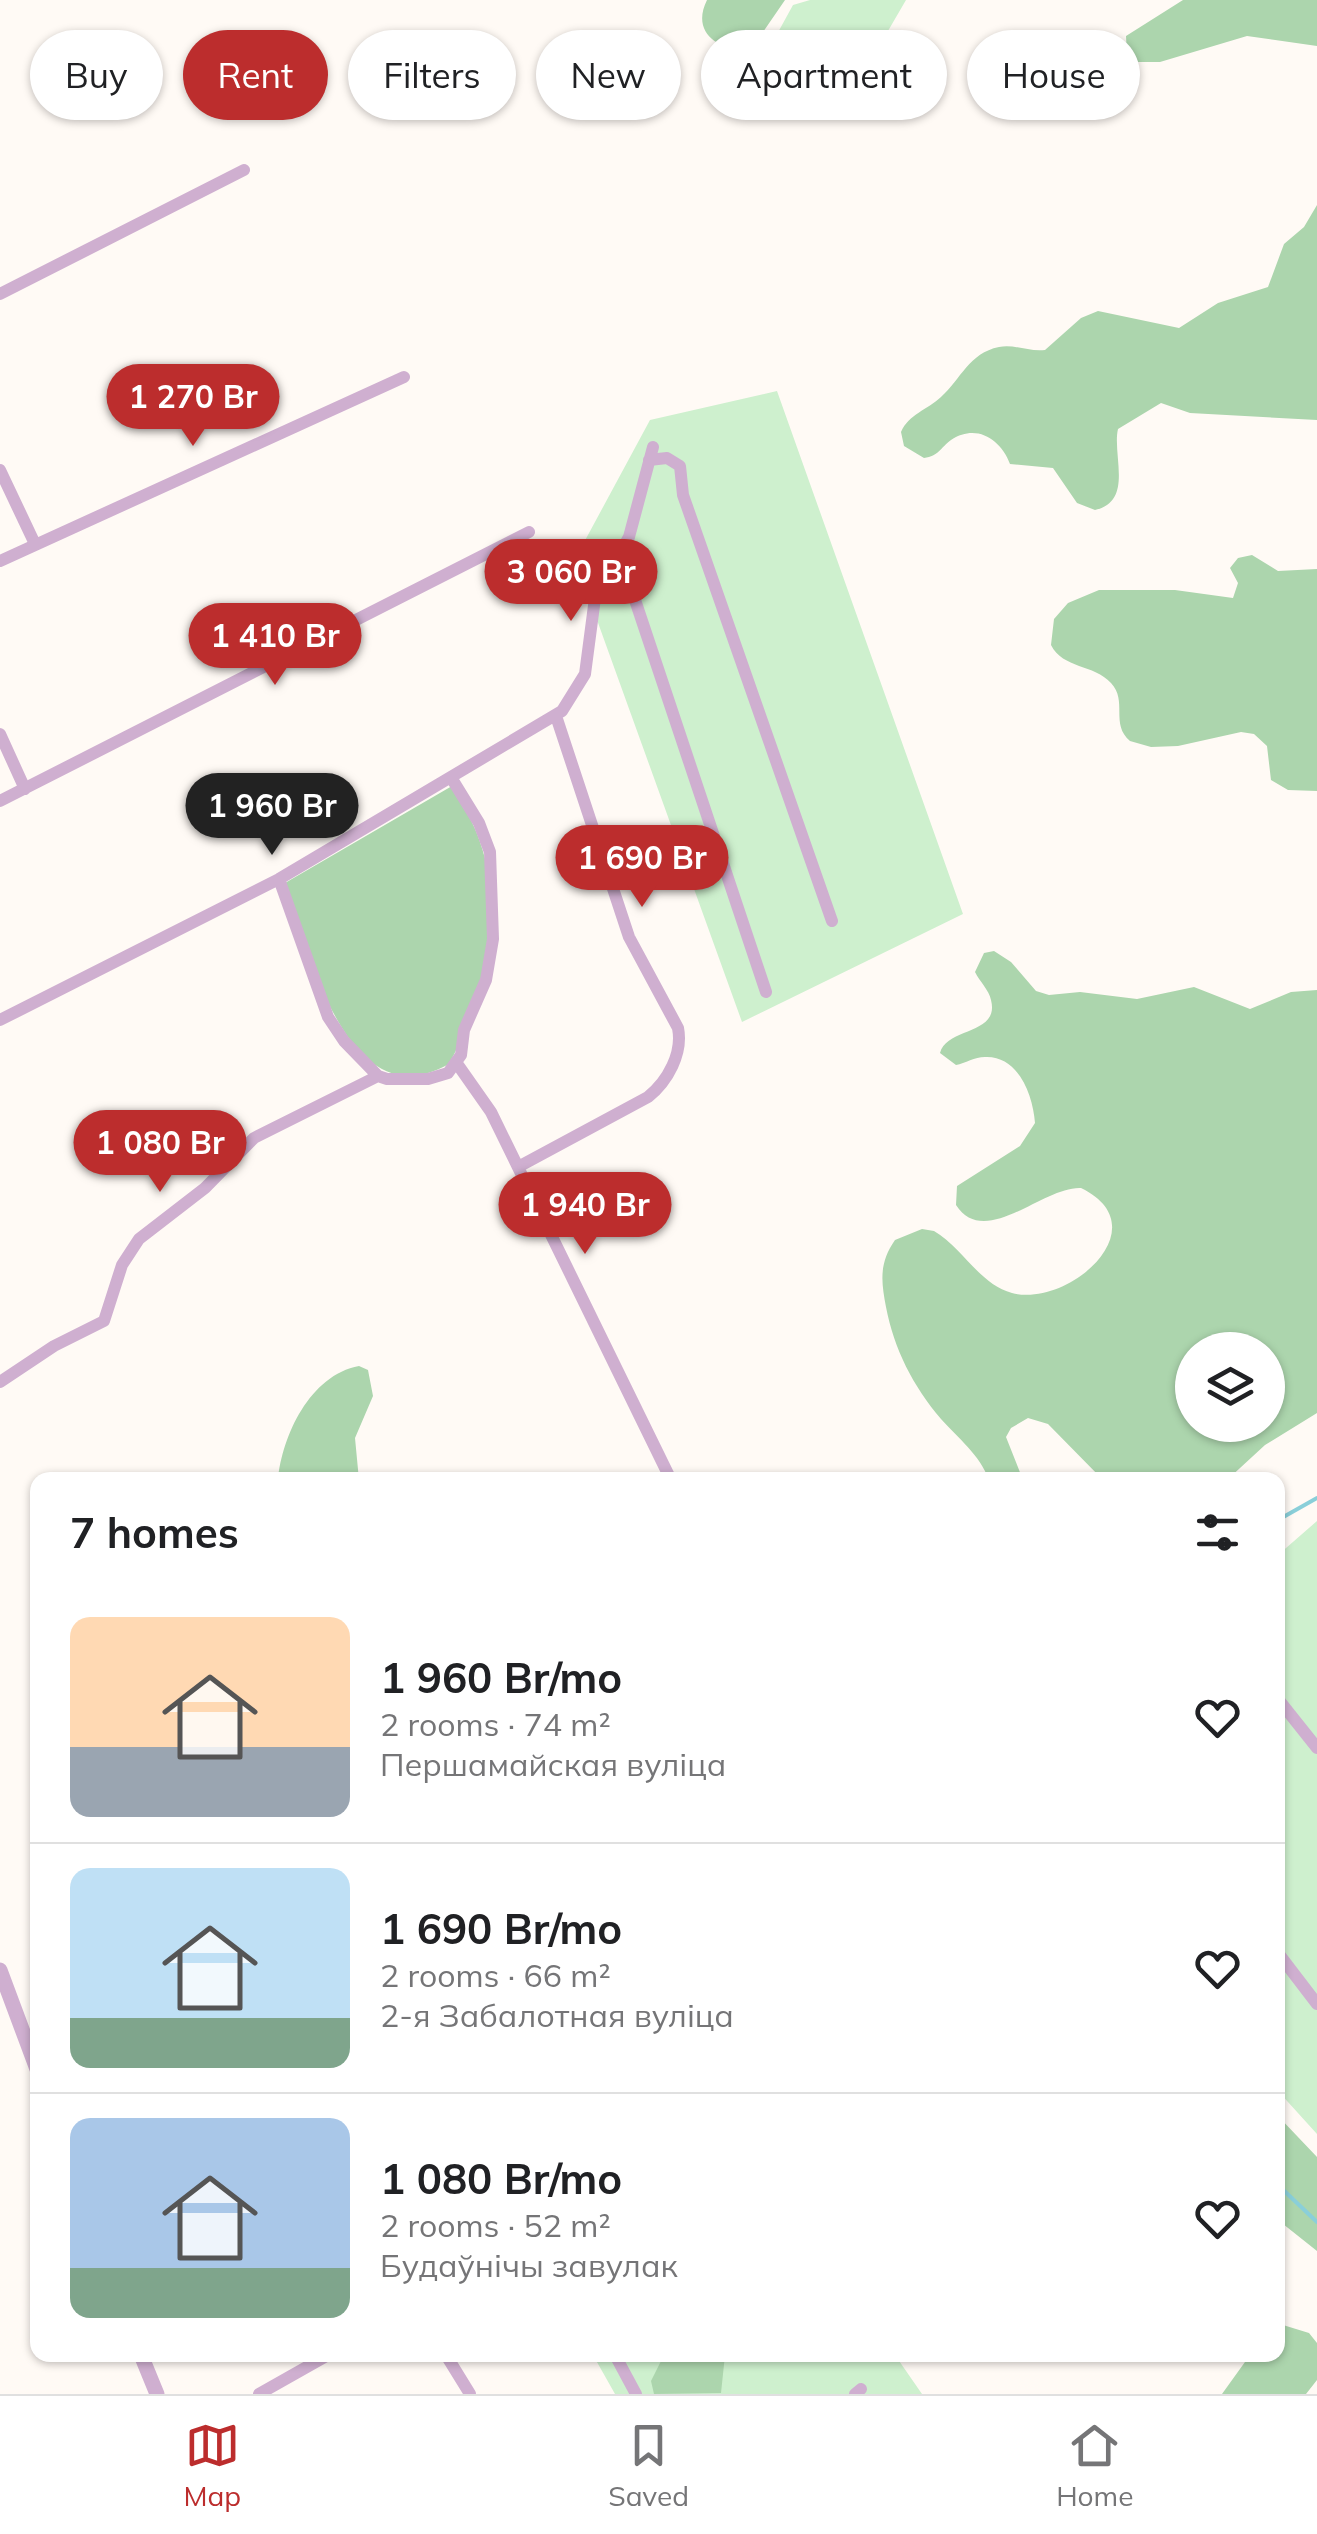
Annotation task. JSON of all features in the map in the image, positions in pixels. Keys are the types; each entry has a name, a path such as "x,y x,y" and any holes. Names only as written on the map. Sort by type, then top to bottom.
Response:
{"street":[{"path":"0,294 244,170"},
{"path":"0,561 404,378"},
{"path":"0,1020 279,879 556,716 572,700 586,674 594,598 618,560 632,526 651,454 680,466 683,495 832,920"},
{"path":"0,470 35,544"},
{"path":"0,801 530,532"},
{"path":"618,560 626,573 766,992"},
{"path":"518,1167 630,1109 658,1089 678,1052 678,1028 629,937 556,716"},
{"path":"0,734 25,789"},
{"path":"452,779 486,839 493,890 490,968 464,1030 458,1064 479,1090 667,1472"},
{"path":"279,879 328,1017 344,1041 378,1076"},
{"path":"0,1382 54,1346 104,1322 122,1265 138,1239 205,1188 254,1138 378,1076 428,1079 458,1064"},
{"path":"1285,1707 1317,1748"},
{"path":"1285,1961 1317,2004"},
{"path":"0,1970 30,2051"},
{"path":"145,2362 154,2388"},
{"path":"258,2394 315,2362"},
{"path":"450,2362 470,2394"},
{"path":"619,2362 636,2394"}],"green space":[{"path":"707,0 785,0 764,30 705,30 703,11"},
{"path":"810,0 906,0 889,30 779,30 793,5"},
{"path":"1183,0 1317,0 1317,46 1247,36 1160,62 1140,62 1140,30 1136,30"},
{"path":"1317,205 1317,420 1190,413 1161,403 1118,429 1118,487 1107,505 1095,510 1077,503 1053,468 1010,464 994,441 979,434 961,435 924,458 904,446 901,432 909,421 941,397 973,361 989,350 1005,346 1045,350 1081,318 1098,311 1179,328 1218,303 1268,287 1284,244 1304,227"},
{"path":"777,391 963,914 742,1022 575,559 650,420"},
{"path":"1252,555 1278,571 1317,569 1317,791 1288,790 1271,780 1267,746 1254,734 1241,732 1178,746 1151,747 1130,741 1121,727 1118,697 1111,683 1063,658 1051,645 1054,619 1068,603 1099,590 1175,590 1233,598 1238,583 1230,568 1238,558"},
{"path":"452,786 480,842 487,869 487,956 472,1013 449,1064 413,1076 383,1070 358,1050 338,1021 285,883"},
{"path":"994,951 1011,962 1036,991 1049,995 1080,992 1137,999 1194,987 1250,1009 1291,992 1317,990 1317,1413 1285,1433 1285,1332 1175,1332 1175,1442 1270,1442 1236,1472 1095,1472 1048,1424 1028,1418 1011,1428 1006,1437 1020,1472 985,1472 913,1380 894,1338 883,1289 884,1264 895,1240 922,1229 934,1231 990,1282 1012,1293 1034,1294 1080,1277 1109,1242 1112,1223 1103,1204 1081,1188 1066,1190 998,1219 982,1221 968,1217 956,1205 957,1186 1020,1146 1035,1123 1027,1090 1008,1064 983,1057 956,1065 940,1053 952,1039 988,1019 992,1011 990,996 975,972 984,953"},
{"path":"359,1366 368,1370 373,1396 355,1438 358,1472 279,1472 285,1445 302,1410 326,1381"},
{"path":"1317,1521 1317,2134 1285,2099 1285,1549"},
{"path":"1285,2123 1317,2157 1317,2251 1285,2226"},
{"path":"1285,2326 1309,2333 1317,2343 1317,2380 1306,2394 1222,2394 1245,2362 1285,2362"},
{"path":"597,2362 900,2362 922,2394 615,2394"},
{"path":"660,2362 724,2362 721,2393 654,2394 651,2381"}],"waterway":[{"path":"1285,1516 1317,1498"},
{"path":"1285,2192 1317,2222"}]}
